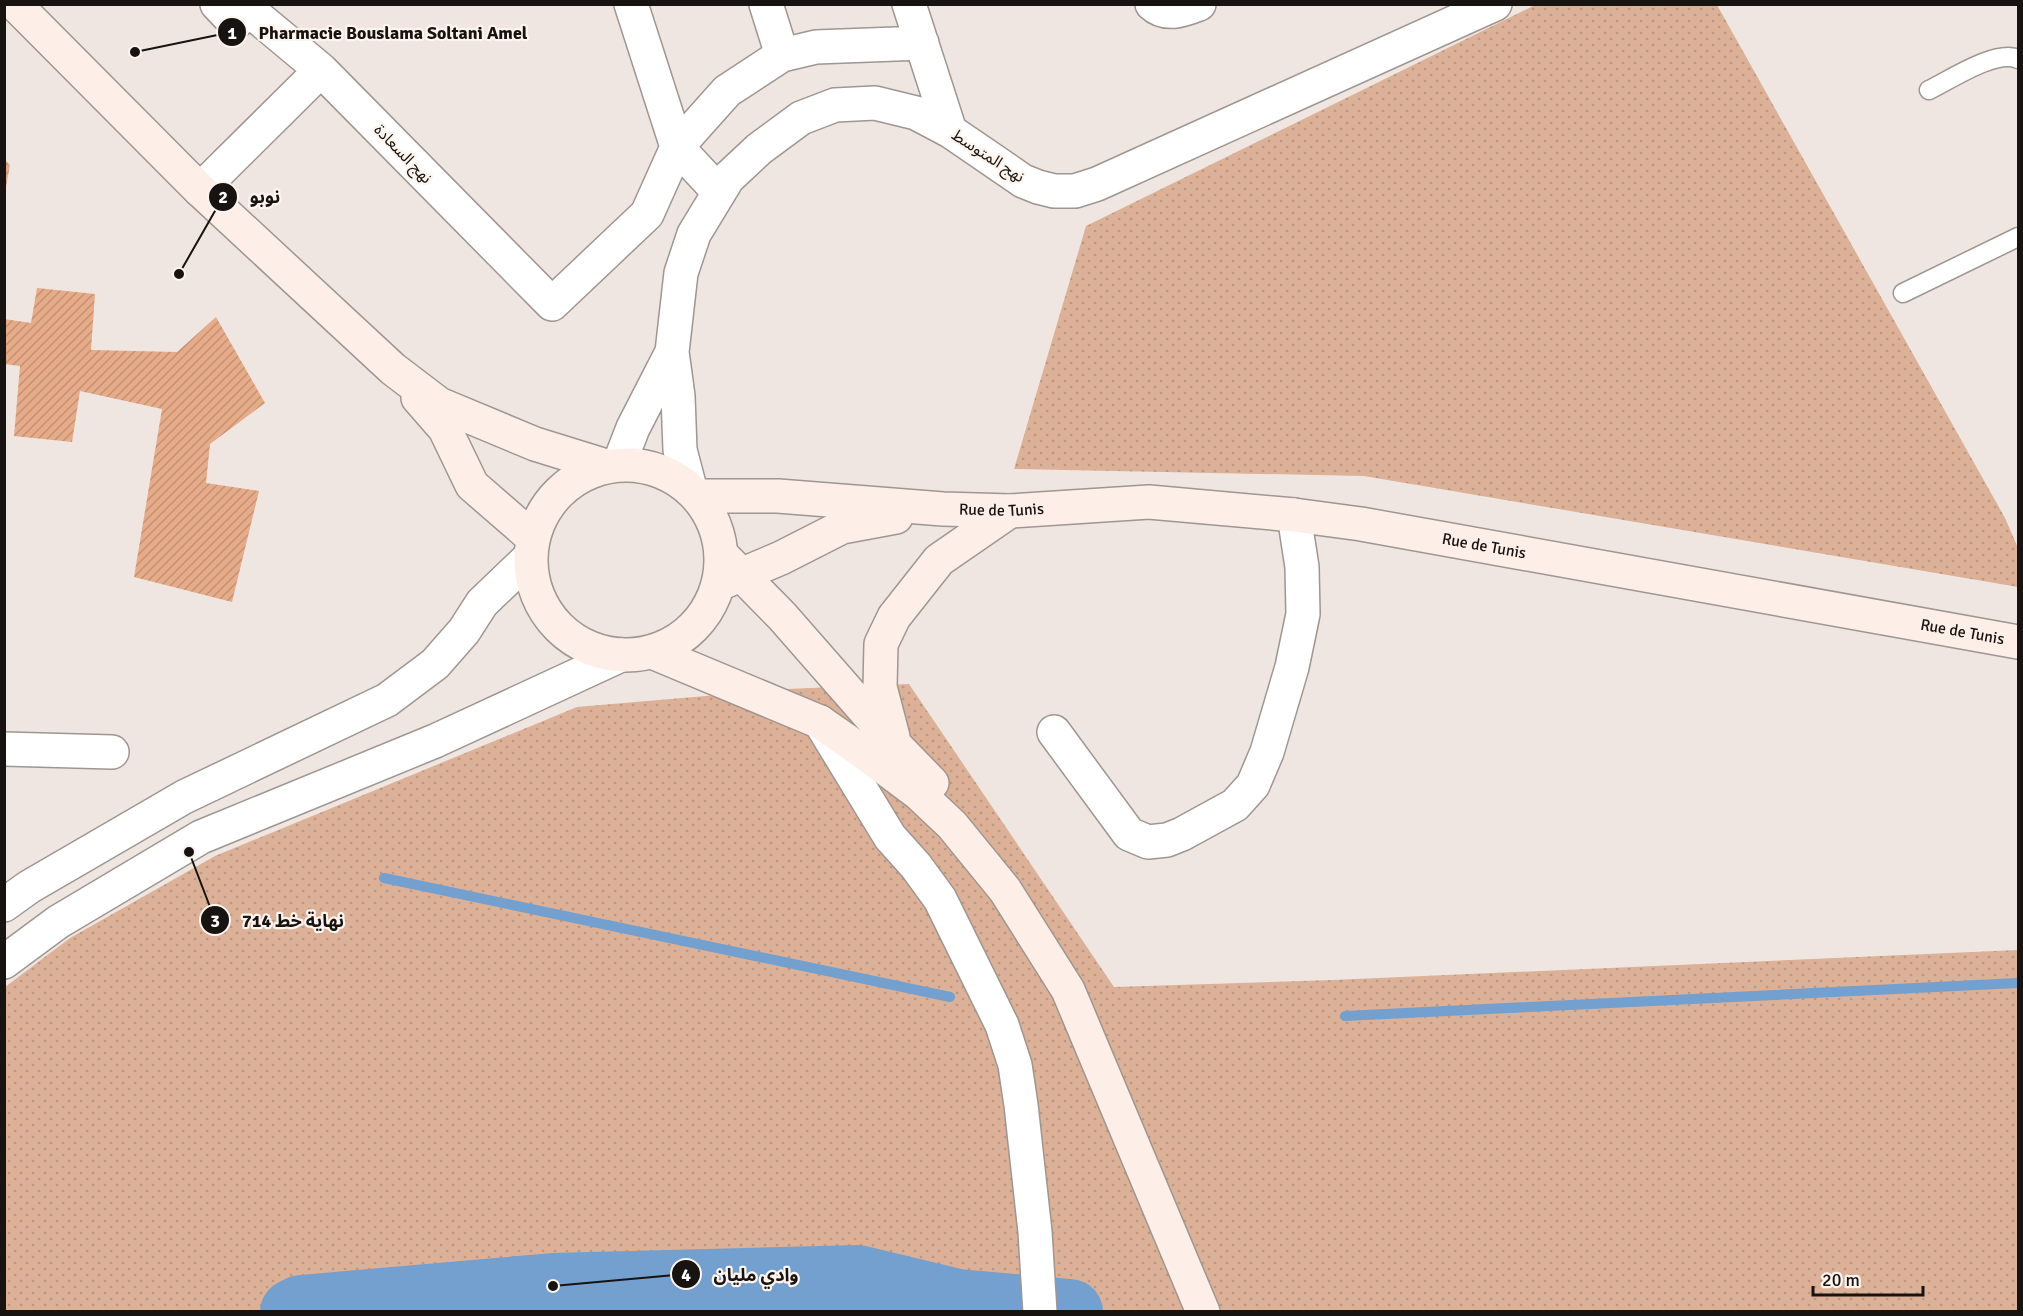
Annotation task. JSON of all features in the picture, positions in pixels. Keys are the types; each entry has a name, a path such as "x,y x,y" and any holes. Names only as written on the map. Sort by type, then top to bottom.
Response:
{"main road":[{"path":"15,4 200,190 393,369 440,404 535,444 612,465 653,468 669,474 694,492 716,524 728,572 782,616 895,745 937,788 952,825"},
{"path":"393,369 445,429 472,484 532,548"},
{"path":"612,465 581,475 559,491 543,513 532,548 534,586 546,613 566,634 591,649 636,654 820,722 892,773 952,825 1005,890 1068,990 1203,1311"},
{"path":"694,492 778,495 943,509"},
{"name":"Rue de Tunis","path":"943,509 1010,511 1149,502 1294,515 1361,524 2019,642"},
{"path":"636,654 680,639 697,625 711,606 728,572 781,558 843,527 943,509"},
{"path":"895,745 880,687 881,644 894,617 939,560 1010,511"}],"street":[{"path":"631,4 677,147 719,192"},
{"path":"766,4 782,55"},
{"path":"909,4 950,131"},
{"path":"1152,4 1158,10 1168,11 1179,11 1199,4"},
{"name":"نهج المتوسط","path":"672,352 681,273 694,234 728,177 759,149 801,118 835,105 875,103 916,113 950,131 1023,181 1054,191 1075,191 1097,184 1495,4"},
{"name":"نهج السعادة","path":"239,10 321,70 552,304 647,214 677,147"},
{"path":"677,147 727,91 782,55 816,47 922,43"},
{"path":"200,190 321,70"},
{"path":"612,465 672,352"},
{"path":"672,352 678,396 680,450 694,492"},
{"path":"1054,732 1129,834 1148,842 1167,840 1182,834 1235,805 1253,785 1267,752 1292,667 1303,614 1302,567 1294,515"},
{"path":"4,905 29,887 184,797 387,700 435,664 464,631 482,603 532,548"},
{"path":"4,962 58,922 201,837 435,741 636,654"},
{"path":"820,722 890,837 916,866 940,899 1002,1025 1015,1065 1021,1105 1035,1232 1040,1311"},
{"path":"4,749 112,752"}],"lane":[{"path":"1929,90 1997,57 2013,56 2019,59"},
{"path":"1903,293 2019,237"}],"shaded area":[{"path":"1535,5 1717,5 2005,518 2018,548 2018,587 1364,476 1014,469 1086,226"},
{"path":"909,684 1114,987 1333,980 2018,950 2018,1311 5,1312 5,987 70,938 215,856 577,707 786,689"}],"building":[{"path":"4,159 10,165 6,187 4,187"},
{"path":"37,288 95,294 91,350 177,352 216,317 265,403 210,444 206,483 259,491 232,602 134,577 162,409 80,391 72,442 14,436 20,366 4,364 4,319 31,323"}],"waterway":[{"path":"384,878 950,997"},
{"path":"1345,1016 2018,983"},
{"path":"293,1312 301,1308 553,1286 858,1278 958,1302 1070,1312"}],"place":[{"name":"Pharmacie Bouslama Soltani Amel","path":"135,52"},
{"name":"نوبو","path":"179,274"},
{"name":"نهاية خط 714","path":"189,852"},
{"name":"وادي مليان","path":"553,1286"}]}
